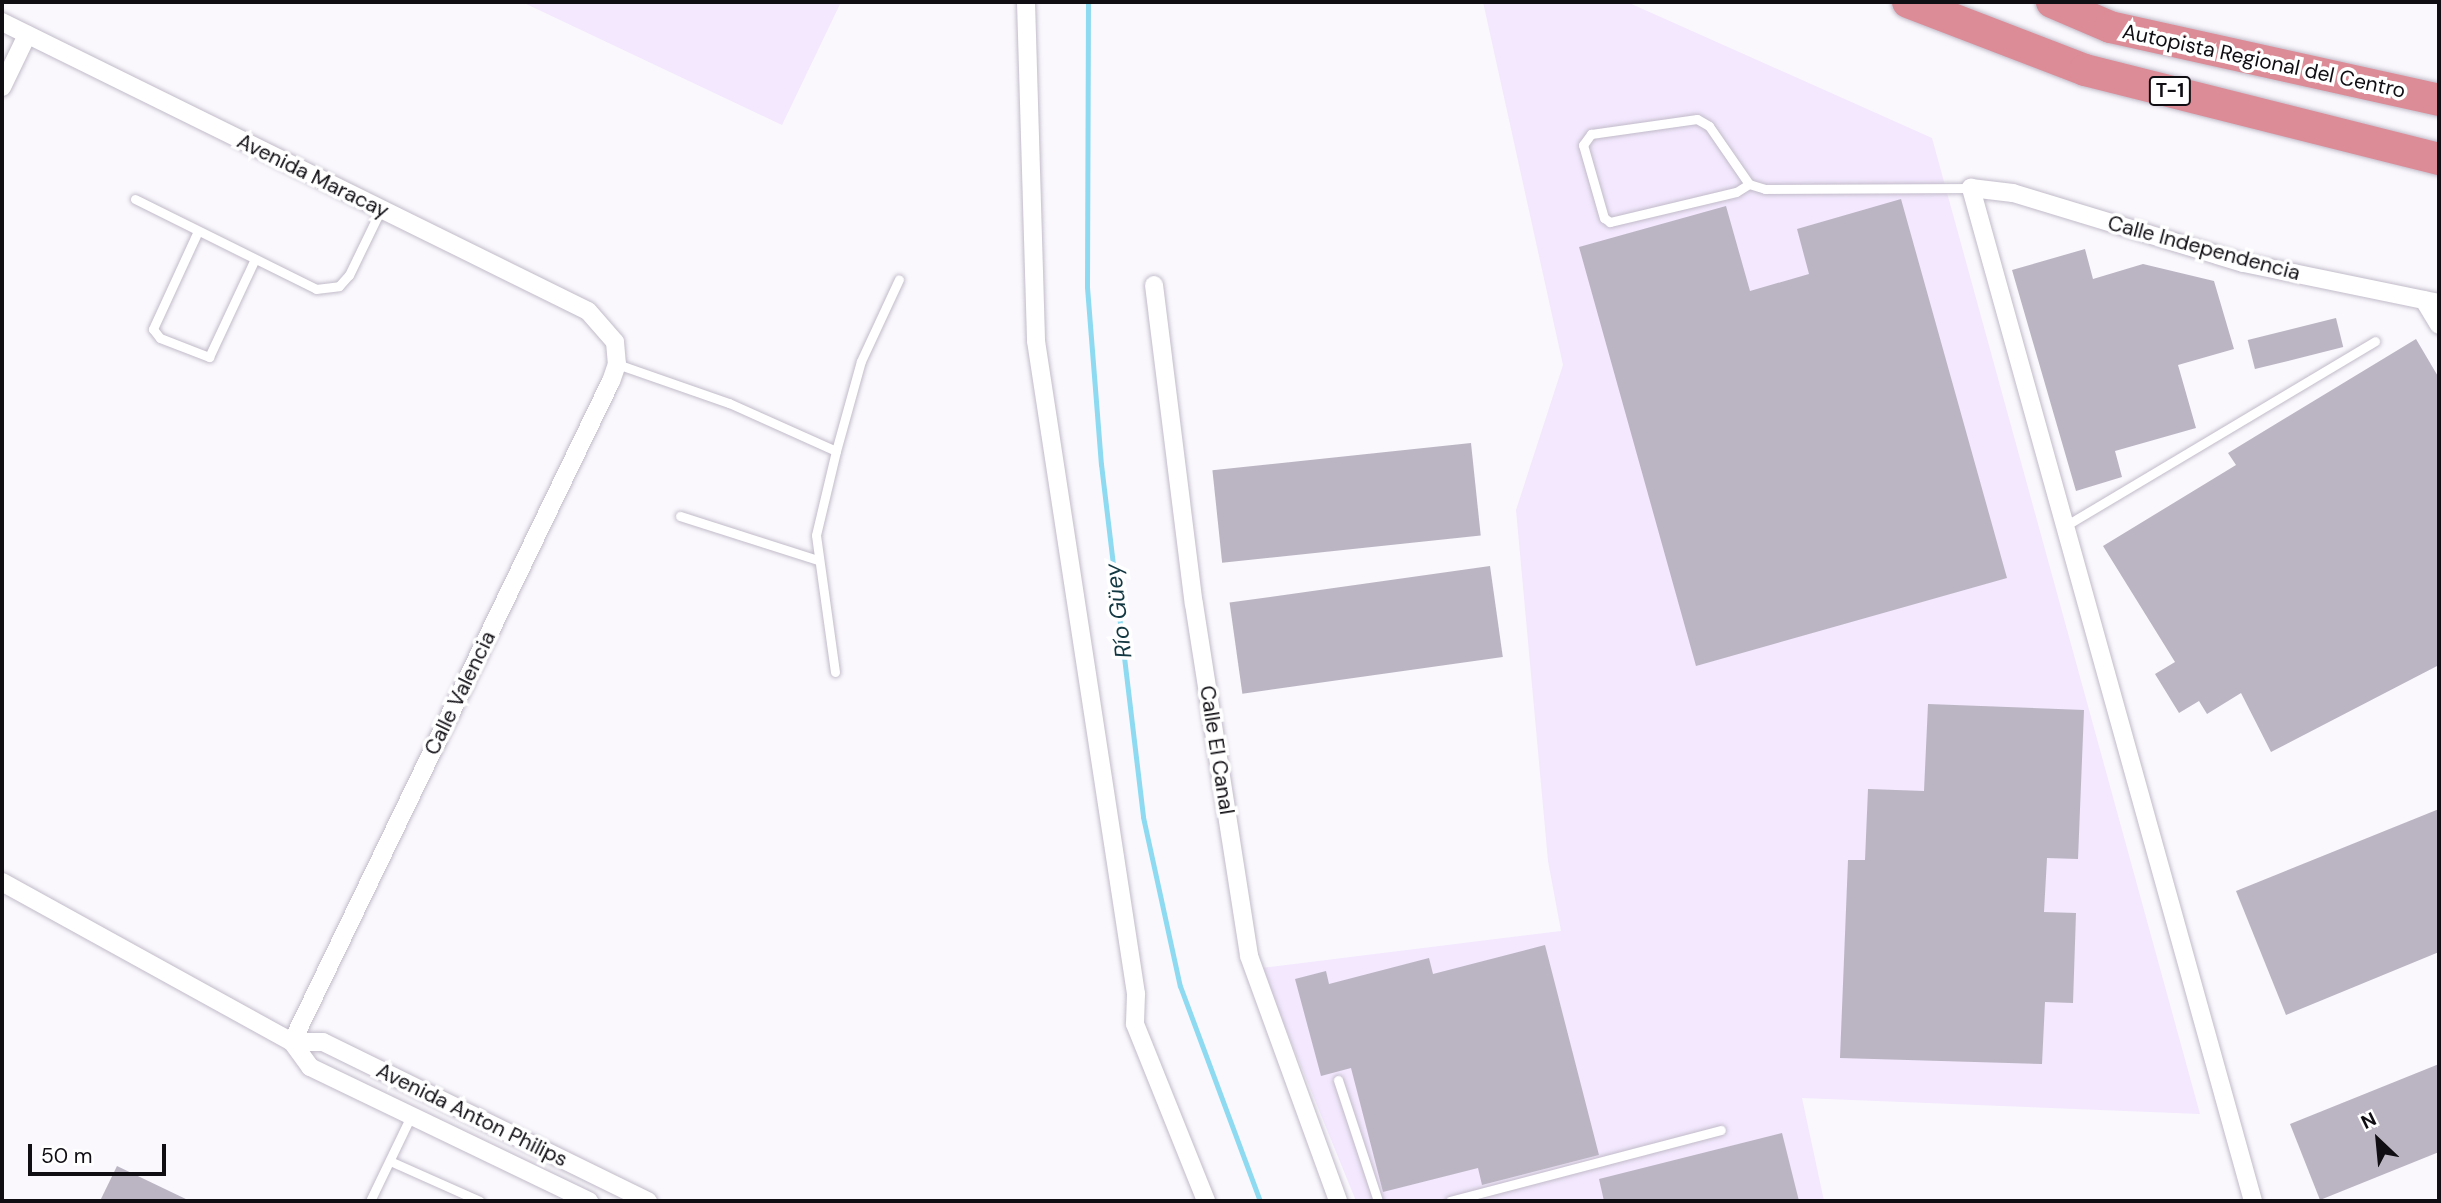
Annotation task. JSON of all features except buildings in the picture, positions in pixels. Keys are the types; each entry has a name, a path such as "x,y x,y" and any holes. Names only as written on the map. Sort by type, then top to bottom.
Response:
{"highway":[{"name":"T-1","path":"1909,2 2085,70 2439,159"},
{"name":"Autopista Regional del Centro","path":"2052,2 2110,27 2439,100"}],"street":[{"path":"1026,2 1036,341 1134,981 1135,1024 1206,1201"},
{"name":"Avenida Maracay","path":"2,22 588,311 615,342 617,364"},
{"path":"2,86 27,35"},
{"path":"1970,188 2253,1201"},
{"name":"Calle Independencia","path":"1970,188 2012,193 2244,263 2431,302"},
{"name":"Calle El Canal","path":"1154,285 1194,604 1249,956 1338,1201"},
{"path":"2431,302 2439,325"},
{"name":"Calle Valencia","path":"292,1042 617,364"},
{"name":"Avenida Anton Philips","path":"2,882 292,1042 310,1067 410,1118 589,1201"},
{"name":"Avenida Anton Philips","path":"292,1042 323,1042 648,1201"}],"lane":[{"path":"1749,184 1736,192 1611,222 1604,218 1583,145 1591,134 1697,119 1709,126 1749,184 1765,188 1970,188"},
{"path":"135,199 316,289 339,286 349,275 381,209"},
{"path":"198,231 153,329 160,338 209,357 255,259"},
{"path":"835,672 817,560 819,511 861,361 899,279"},
{"path":"2065,526 2375,341"},
{"path":"617,364 729,402 836,451"},
{"path":"680,516 817,560"},
{"path":"1338,1080 1378,1201"},
{"path":"370,1201 410,1118"},
{"path":"1450,1201 1721,1130"},
{"path":"390,1161 480,1201"}],"shaded area":[{"path":"522,2 841,2 782,125"},
{"path":"1483,2 1627,2 1932,138 2200,1114 1802,1098 1824,1201 1356,1201 1261,968 1561,931 1548,861 1516,510 1563,365"}],"waterway":[{"name":"Río Güey","path":"1088,2 1087,287 1101,464 1143,817 1180,986 1260,1201"}]}
